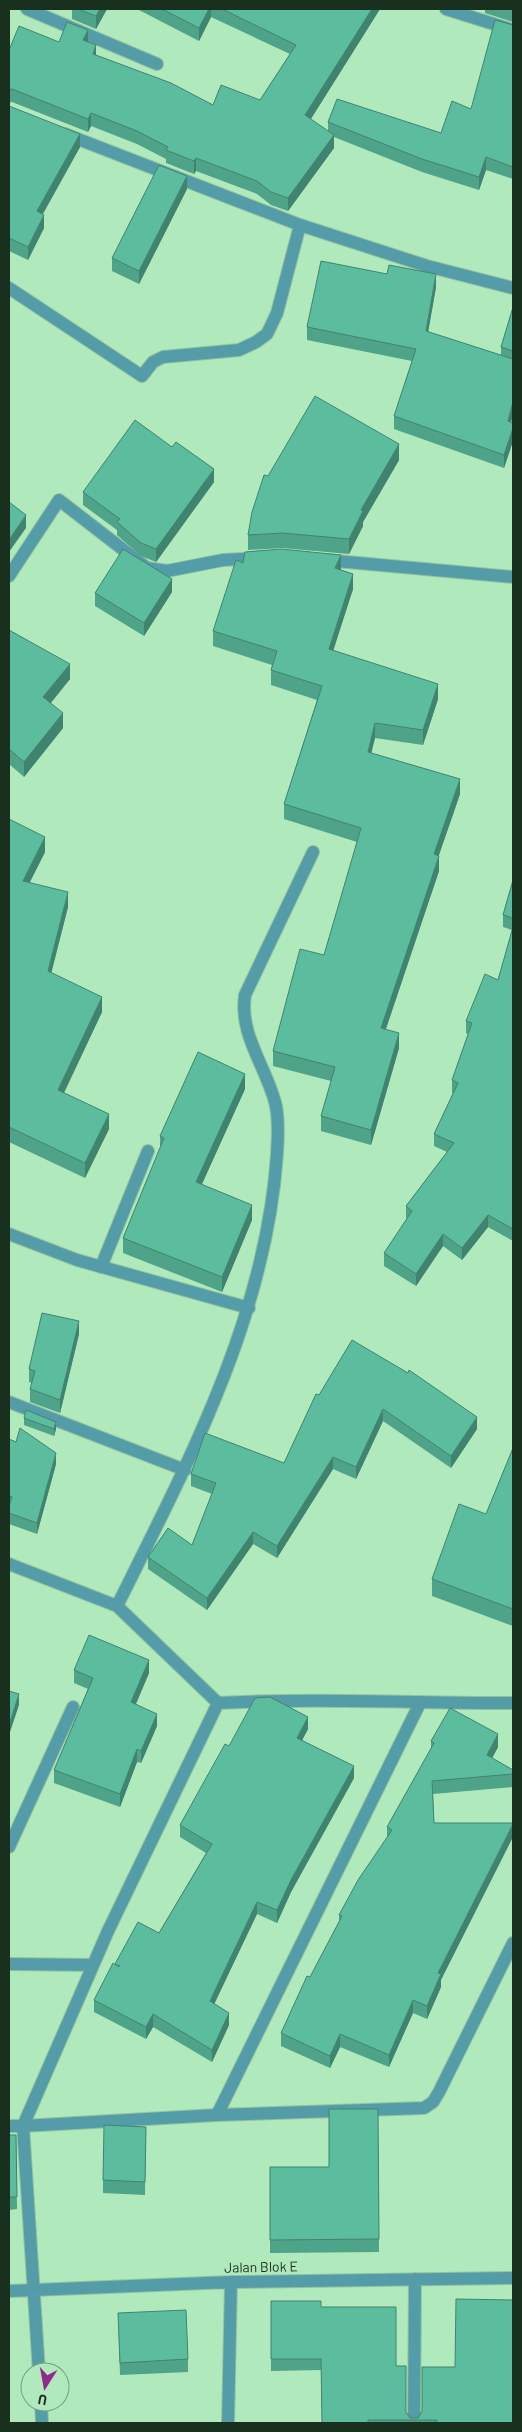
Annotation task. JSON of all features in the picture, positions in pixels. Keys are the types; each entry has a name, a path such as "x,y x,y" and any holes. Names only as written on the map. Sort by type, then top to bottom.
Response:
{"street":[{"path":"27,9 157,64"},
{"path":"446,9 513,30"},
{"path":"53,129 300,225 427,266 513,288"},
{"path":"9,288 142,376 152,362 164,357 238,350 256,342 267,334 277,313 300,225"},
{"path":"9,576 59,500 147,568 167,571 223,560 272,557"},
{"path":"311,559 513,575"},
{"path":"117,1606 184,1470 220,1388 249,1308 265,1242 277,1154 276,1103 253,1049 243,1012 245,995 313,852"},
{"path":"101,1267 148,1151"},
{"path":"9,1234 101,1267 249,1308"},
{"path":"9,1402 184,1470"},
{"path":"9,1564 117,1606 218,1703 329,1699 420,1703 513,1702"},
{"path":"39,2362 36,2291 23,2126 93,1965 218,1703"},
{"path":"217,2115 420,1703"},
{"path":"9,1848 73,1707"},
{"path":"9,2126 217,2115 424,2108 433,2102 439,2092 513,1943"},
{"path":"9,1964 93,1965"},
{"name":"Jalan Blok E","path":"9,2291 230,2282 513,2278"},
{"path":"414,2423 415,2279"},
{"path":"228,2423 230,2282"}],"building":[{"path":"78,9 100,9 96,16"},
{"path":"162,9 209,9 199,28"},
{"path":"222,9 372,9 305,115 334,135 288,198 271,192 257,181 196,158 194,161 166,150 168,147 137,131 91,113 88,119 12,89 9,90 9,50 19,26 59,42 67,22 88,30 83,40 96,45 93,54 171,83 213,105 221,85 260,100 296,45"},
{"path":"495,20 513,25 513,167 486,157 479,177 422,159 328,122 337,99 441,133 452,101 471,109"},
{"path":"9,106 80,134 37,211 44,215 28,247 9,238"},
{"path":"159,165 187,176 139,271 112,258"},
{"path":"321,261 387,274 389,265 436,274 426,331 513,359 513,402 508,421 513,423 513,428 504,455 394,416 416,349 307,327"},
{"path":"513,307 513,351 501,347"},
{"path":"315,396 399,444 361,510 363,511 349,539 282,533 248,535 252,512 264,475 268,476"},
{"path":"135,420 172,447 176,442 214,469 156,549 141,543 117,522 120,519 83,492"},
{"path":"9,502 26,515 9,540"},
{"path":"123,549 172,579 144,623 95,593"},
{"path":"281,549 341,555 335,568 353,574 329,649 438,684 423,730 375,723 368,752 460,779 434,854 439,856 381,1028 399,1033 371,1130 321,1116 335,1067 273,1051 300,949 324,955 361,828 284,804 322,686 271,670 277,651 213,631 236,560 243,563 245,552"},
{"path":"9,630 70,664 43,697 63,713 24,762 9,749"},
{"path":"9,819 45,837 23,881 68,892 48,971 102,997 58,1090 109,1114 85,1163 9,1127"},
{"path":"513,880 513,918 503,915"},
{"path":"513,927 513,1229 488,1215 462,1248 443,1234 416,1274 384,1253 412,1211 406,1206 454,1143 434,1134 458,1083 452,1080 472,1023 466,1021 485,974 498,980"},
{"path":"198,1052 245,1074 196,1182 252,1205 222,1277 123,1238 164,1138 160,1136"},
{"path":"42,1313 79,1321 60,1400 30,1389 35,1371 29,1369"},
{"path":"352,1340 408,1373 409,1370 477,1417 451,1456 383,1409 356,1467 333,1457 277,1546 253,1532 207,1598 148,1557 168,1528 192,1545 216,1483 191,1474 205,1433 284,1463 316,1394 319,1395"},
{"path":"26,1410 56,1422 54,1429 24,1418"},
{"path":"20,1428 56,1453 37,1523 9,1513 12,1497 9,1496 9,1439 16,1442"},
{"path":"513,1448 513,1609 432,1579 459,1504 486,1514"},
{"path":"89,1635 149,1660 131,1702 157,1714 141,1751 137,1749 120,1794 54,1770 93,1678 74,1670"},
{"path":"9,1691 19,1694 9,1725"},
{"path":"270,1697 308,1717 297,1738 354,1766 291,1880 277,1910 257,1902 210,2001 229,2013 212,2050 153,2014 146,2027 94,2000 113,1963 117,1966 120,1966 115,1964 138,1922 159,1933 212,1844 180,1825 225,1744 229,1746 255,1698"},
{"path":"450,1708 498,1734 487,1755 513,1770 513,1774 432,1781 434,1823 513,1824 438,1973 441,1974 427,2006 413,2000 389,2055 340,2034 330,2056 281,2033 307,1976 310,1977 342,1916 339,1915 358,1880 392,1830 387,1827 434,1743 431,1741"},
{"path":"329,2109 378,2109 379,2239 270,2240 270,2167 329,2167"},
{"path":"104,2125 146,2127 145,2182 103,2180"},
{"path":"9,2135 16,2135 17,2197 9,2197"},
{"path":"456,2299 513,2300 513,2423 437,2423 437,2420 368,2420 368,2423 322,2423 321,2359 271,2359 271,2301 321,2301 321,2307 396,2307 396,2366 406,2366 406,2412 410,2418 418,2418 422,2411 422,2367 455,2367"},
{"path":"186,2310 188,2359 120,2363 118,2313"}]}
